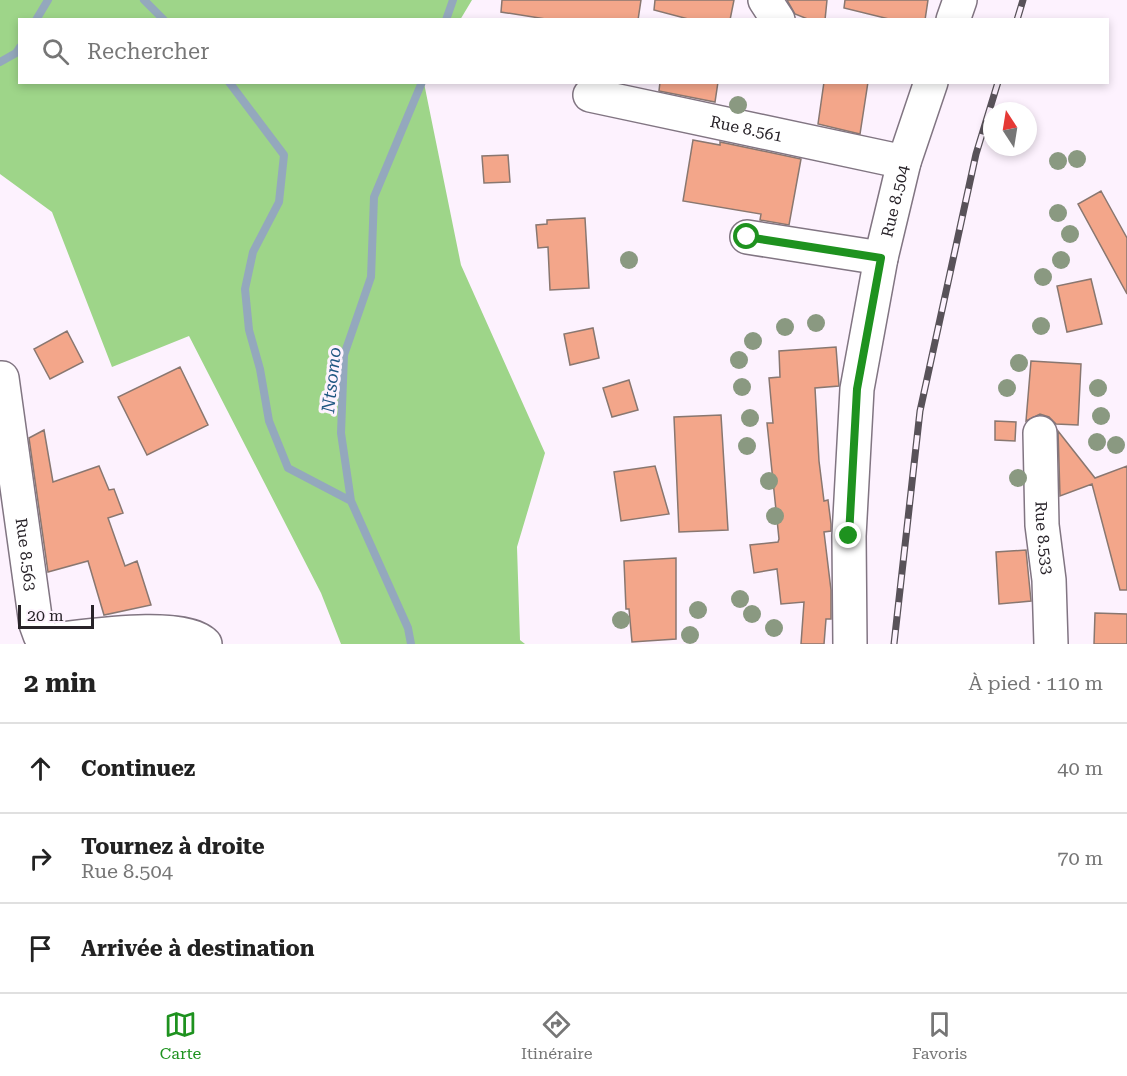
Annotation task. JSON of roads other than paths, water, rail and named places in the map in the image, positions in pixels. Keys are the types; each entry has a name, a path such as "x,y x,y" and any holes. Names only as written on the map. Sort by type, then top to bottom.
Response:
{"street":[{"path":"765,0 777,18"},
{"path":"954,18 960,0"},
{"name":"Rue 8.504","path":"850,644 849,536 857,389 881,258 904,162 930,84"},
{"name":"Rue 8.561","path":"590,95 904,162"},
{"path":"747,237 881,258"},
{"name":"Rue 8.563","path":"2,378 36,624 40,635 51,640 151,632 183,632 205,644"},
{"name":"Rue 8.533","path":"1040,433 1042,525 1049,580 1051,644"}],"waterway":[{"path":"37,18 48,0"},
{"path":"144,0 162,18"},
{"name":"Ntsomo","path":"447,18 453,0"},
{"path":"0,62 18,50"},
{"path":"231,84 284,155 279,202 253,252 245,289 249,330 260,369 269,421 288,468 351,501"},
{"name":"Ntsomo","path":"411,644 408,628 351,501 341,433 344,355 371,277 374,197 421,84"}],"railway":[{"path":"1018,18 1023,0"},
{"path":"894,644 920,411 976,154 997,84"}]}
